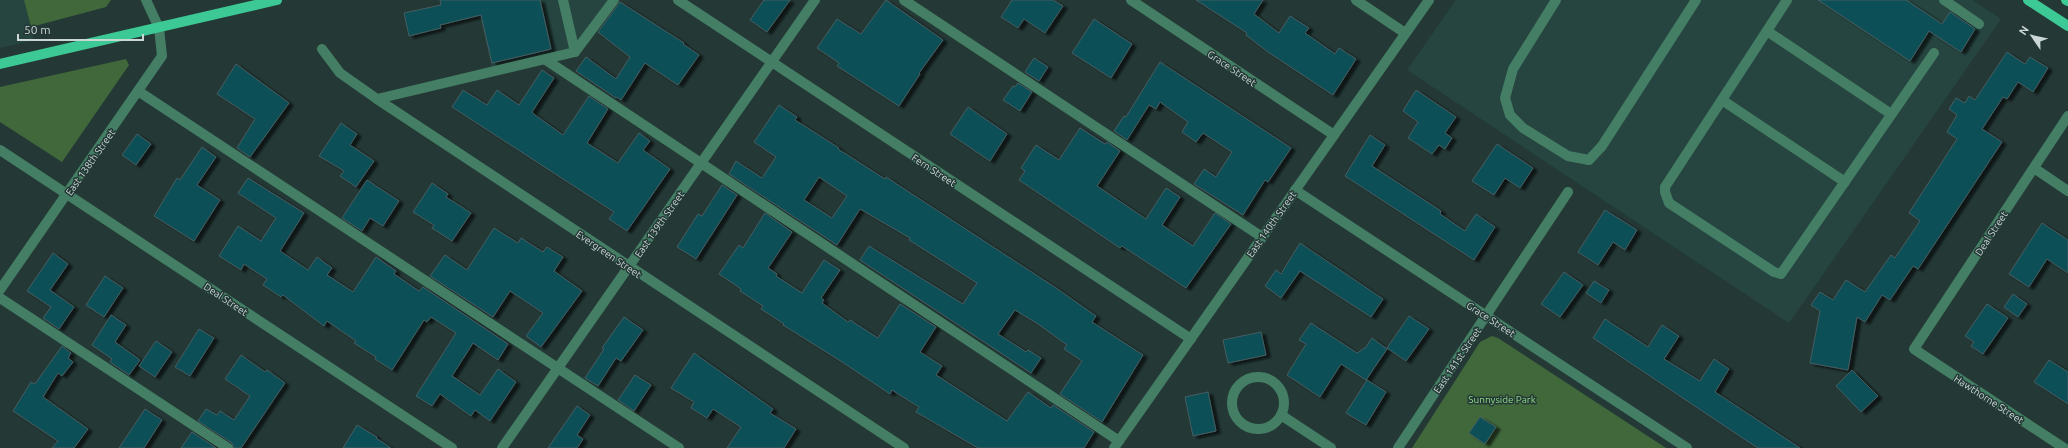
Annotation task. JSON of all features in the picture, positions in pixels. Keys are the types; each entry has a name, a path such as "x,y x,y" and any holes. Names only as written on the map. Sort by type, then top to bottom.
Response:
{"main road":[{"path":"0,64 278,0"},
{"path":"2028,0 2068,26"}],"street":[{"name":"East 138th Street","path":"0,290 68,194 162,56 159,28 146,0"},
{"path":"563,0 575,52"},
{"path":"377,99 575,52 614,0"},
{"name":"Fern Street","path":"678,0 1191,339"},
{"name":"East 139th Street","path":"502,448 815,0"},
{"path":"904,0 1262,237"},
{"name":"Grace Street","path":"1131,0 1334,135"},
{"path":"1356,0 1405,33"},
{"name":"East 140th Street","path":"1117,444 1429,0"},
{"path":"1556,0 1513,69 1505,98 1510,115 1523,128 1568,156 1589,160 1602,146 1696,0"},
{"path":"1788,0 1665,187 1665,192 1669,203 1767,268 1780,274 1934,53"},
{"path":"1944,0 1979,24"},
{"path":"1767,31 1892,114"},
{"name":"Evergreen Street","path":"322,49 340,73 377,99 629,268 904,448"},
{"path":"546,60 702,163 1117,444"},
{"path":"138,91 679,448"},
{"path":"1722,100 1845,182"},
{"name":"Deal Street","path":"1914,349 2068,116"},
{"name":"Deal Street","path":"0,150 452,448"},
{"path":"2034,168 2068,191"},
{"name":"Grace Street","path":"1295,190 1687,448"},
{"name":"East 141st Street","path":"1398,448 1568,192"},
{"path":"0,298 228,448"},
{"name":"Hawthorne Street","path":"1914,349 2064,448"},
{"path":"1258,377 1267,379 1280,389 1284,398 1282,415 1270,426 1254,429 1246,426 1235,414 1233,407 1236,391 1249,379 1258,377"},
{"path":"1282,415 1330,448"}],"shaded area":[{"path":"0,0 24,0 34,40 0,48"},
{"path":"476,0 614,0 575,52 493,72"},
{"path":"1456,0 1972,0 2001,19 1789,323 1407,70"}],"green space":[{"path":"24,0 111,0 106,7 31,27"},
{"path":"126,59 129,65 62,162 0,122 0,87"},
{"name":"Sunnyside Park","path":"1492,336 1498,338 1666,448 1412,448 1480,342"}],"building":[{"path":"440,0 540,0 551,49 492,63 481,15 440,25 441,28 409,36 404,13 441,5"},
{"path":"764,0 790,0 767,32 750,20"},
{"path":"886,0 943,40 919,73 920,74 899,106 837,66 839,63 817,48 837,19 861,34"},
{"path":"1012,0 1053,0 1063,6 1045,33 1024,19 1018,28 1001,17"},
{"path":"1196,0 1263,0 1254,14 1279,33 1290,16 1309,28 1305,33 1335,54 1339,48 1356,59 1333,95 1268,52 1246,35 1247,33"},
{"path":"1818,0 1906,0 1942,24 1950,12 1975,29 1961,52 1929,31 1910,61"},
{"path":"620,2 684,43 683,44 699,55 678,85 645,63 621,100 576,71 586,57 616,79 630,57 598,32"},
{"path":"1094,19 1132,44 1111,78 1072,53"},
{"path":"2007,52 2025,64 2030,57 2048,68 2033,92 2018,82 2007,99 2003,97 1982,129 2002,142 1918,269 1913,266 1890,300 1882,295 1865,322 1857,317 1848,370 1810,363 1820,311 1811,305 1820,292 1833,300 1846,280 1865,292 1891,255 1895,258 1920,221 1909,213 1957,139 1947,132 1957,115 1949,109 1956,98 1965,103 1969,96 1975,100"},
{"path":"1034,58 1048,67 1039,81 1025,72"},
{"path":"1160,62 1291,148 1268,182 1265,180 1243,215 1194,184 1204,169 1216,177 1232,152 1203,133 1196,142 1182,132 1188,122 1160,102 1156,109 1149,105 1127,140 1114,131 1124,116 1126,117"},
{"path":"236,64 289,103 250,157 237,148 255,119 217,94"},
{"path":"542,70 554,78 532,112 535,115 563,135 589,96 608,109 587,143 618,163 639,133 650,141 643,150 670,169 627,231 609,219 614,212 452,107 463,90 487,105 497,90 519,105"},
{"path":"1018,83 1032,92 1020,111 1003,100 1013,86 1015,87"},
{"path":"1416,90 1456,117 1445,133 1452,138 1445,149 1439,145 1432,154 1408,138 1418,122 1403,111"},
{"path":"779,105 797,117 795,120 839,148 838,149 885,179 886,177 1056,288 1096,316 1092,322 1143,355 1102,422 1060,394 1082,361 1064,349 1067,345 1038,324 1015,310 998,334 1026,352 1028,350 1041,358 1031,373 860,260 869,246 963,304 977,283 909,240 910,238 860,209 837,245 729,174 736,161 762,178 776,157 754,142","holes":["819,177 847,196 832,218 804,200"]},
{"path":"968,107 1007,134 990,161 950,134"},
{"path":"341,123 357,134 350,145 374,161 356,187 340,176 344,171 319,156"},
{"path":"1080,128 1105,144 1107,142 1120,151 1097,186 1146,219 1166,188 1180,197 1162,225 1193,246 1215,213 1231,224 1186,288 1122,246 1120,248 1019,180 1025,171 1021,168 1036,145 1059,160"},
{"path":"137,134 151,144 136,165 122,155"},
{"path":"1370,135 1385,145 1372,166 1441,211 1440,214 1465,231 1476,214 1495,227 1474,260 1345,176"},
{"path":"1497,144 1533,168 1520,188 1505,178 1494,195 1472,181"},
{"path":"202,147 216,157 197,185 220,200 194,241 154,216 177,178 180,180"},
{"path":"248,178 304,213 280,251 308,270 317,257 332,268 327,275 353,292 376,257 396,271 394,274 419,291 423,287 508,344 498,360 473,343 452,376 480,395 498,369 516,382 490,421 475,410 471,416 440,394 432,406 416,396 456,333 431,317 427,322 424,320 392,370 375,359 376,357 354,343 356,341 327,321 324,326 283,295 281,297 263,285 267,279 244,264 241,270 219,256 238,226 261,241 276,218 238,193"},
{"path":"367,180 399,201 383,226 370,218 362,231 342,218"},
{"path":"432,183 448,194 446,197 471,213 452,241 432,228 434,225 413,212"},
{"path":"722,185 737,195 696,259 677,247 698,214 702,216"},
{"path":"1605,210 1637,230 1625,250 1613,242 1598,265 1578,252"},
{"path":"765,213 792,232 768,268 777,274 776,276 802,293 824,260 840,270 821,298 824,300 822,303 848,322 850,320 878,338 900,304 936,327 920,352 942,366 936,375 1007,421 1028,392 1051,408 1053,405 1094,432 1084,448 978,448 916,412 919,407 892,390 890,394 783,325 784,324 761,309 763,306 740,291 741,289 719,274 739,245 743,248"},
{"path":"2042,223 2068,240 2068,273 2047,259 2029,287 2009,274"},
{"path":"494,228 518,243 521,238 543,252 547,247 563,257 554,271 582,291 541,347 526,336 543,313 510,291 493,317 430,276 445,255 467,270"},
{"path":"1300,243 1383,299 1371,317 1300,271 1281,298 1265,286 1276,270 1281,274"},
{"path":"53,253 68,264 50,290 74,307 59,329 43,318 51,307 27,291"},
{"path":"1564,272 1583,285 1560,317 1541,304"},
{"path":"105,276 123,288 104,317 86,305"},
{"path":"1594,281 1609,290 1601,303 1586,293"},
{"path":"2013,294 2027,304 2018,317 2004,307"},
{"path":"1987,304 2008,318 1983,354 1971,346 1974,342 1965,336"},
{"path":"111,315 126,325 115,342 140,360 129,375 110,362 112,359 92,345"},
{"path":"1409,316 1429,329 1406,361 1387,348"},
{"path":"624,317 643,330 621,361 616,358 598,386 585,378 604,349 602,348"},
{"path":"1605,319 1648,347 1662,325 1679,336 1664,359 1700,381 1714,359 1729,369 1715,392 1800,448 1758,448 1744,439 1593,338"},
{"path":"1311,323 1357,353 1366,347 1372,338 1387,349 1366,380 1341,364 1320,397 1287,375 1306,344 1299,340"},
{"path":"199,329 214,338 190,376 175,367"},
{"path":"1261,332 1266,355 1228,363 1223,340"},
{"path":"156,341 172,352 155,377 139,366"},
{"path":"62,346 71,353 68,358 73,362 62,376 58,373 43,397 88,429 74,448 52,448 58,441 13,411 31,382 35,384"},
{"path":"694,353 773,409 770,413 796,429 784,448 727,448 741,427 713,409 707,418 691,408 694,402 671,388"},
{"path":"241,355 265,372 267,370 285,383 241,448 234,448 232,443 198,421 206,409 217,415 220,411 234,420 250,396 225,379"},
{"path":"2049,360 2068,372 2068,404 2034,382"},
{"path":"1852,370 1878,396 1861,412 1836,386"},
{"path":"635,375 651,385 634,411 618,400"},
{"path":"1367,380 1386,392 1366,425 1346,413"},
{"path":"1208,392 1216,431 1193,436 1185,397"},
{"path":"577,406 590,415 577,435 583,439 577,448 548,448"},
{"path":"145,409 162,420 144,448 119,448"},
{"path":"1480,417 1496,427 1485,444 1469,433"},
{"path":"357,425 377,437 376,438 391,448 343,448"},
{"path":"192,432 216,448 181,448"}]}
